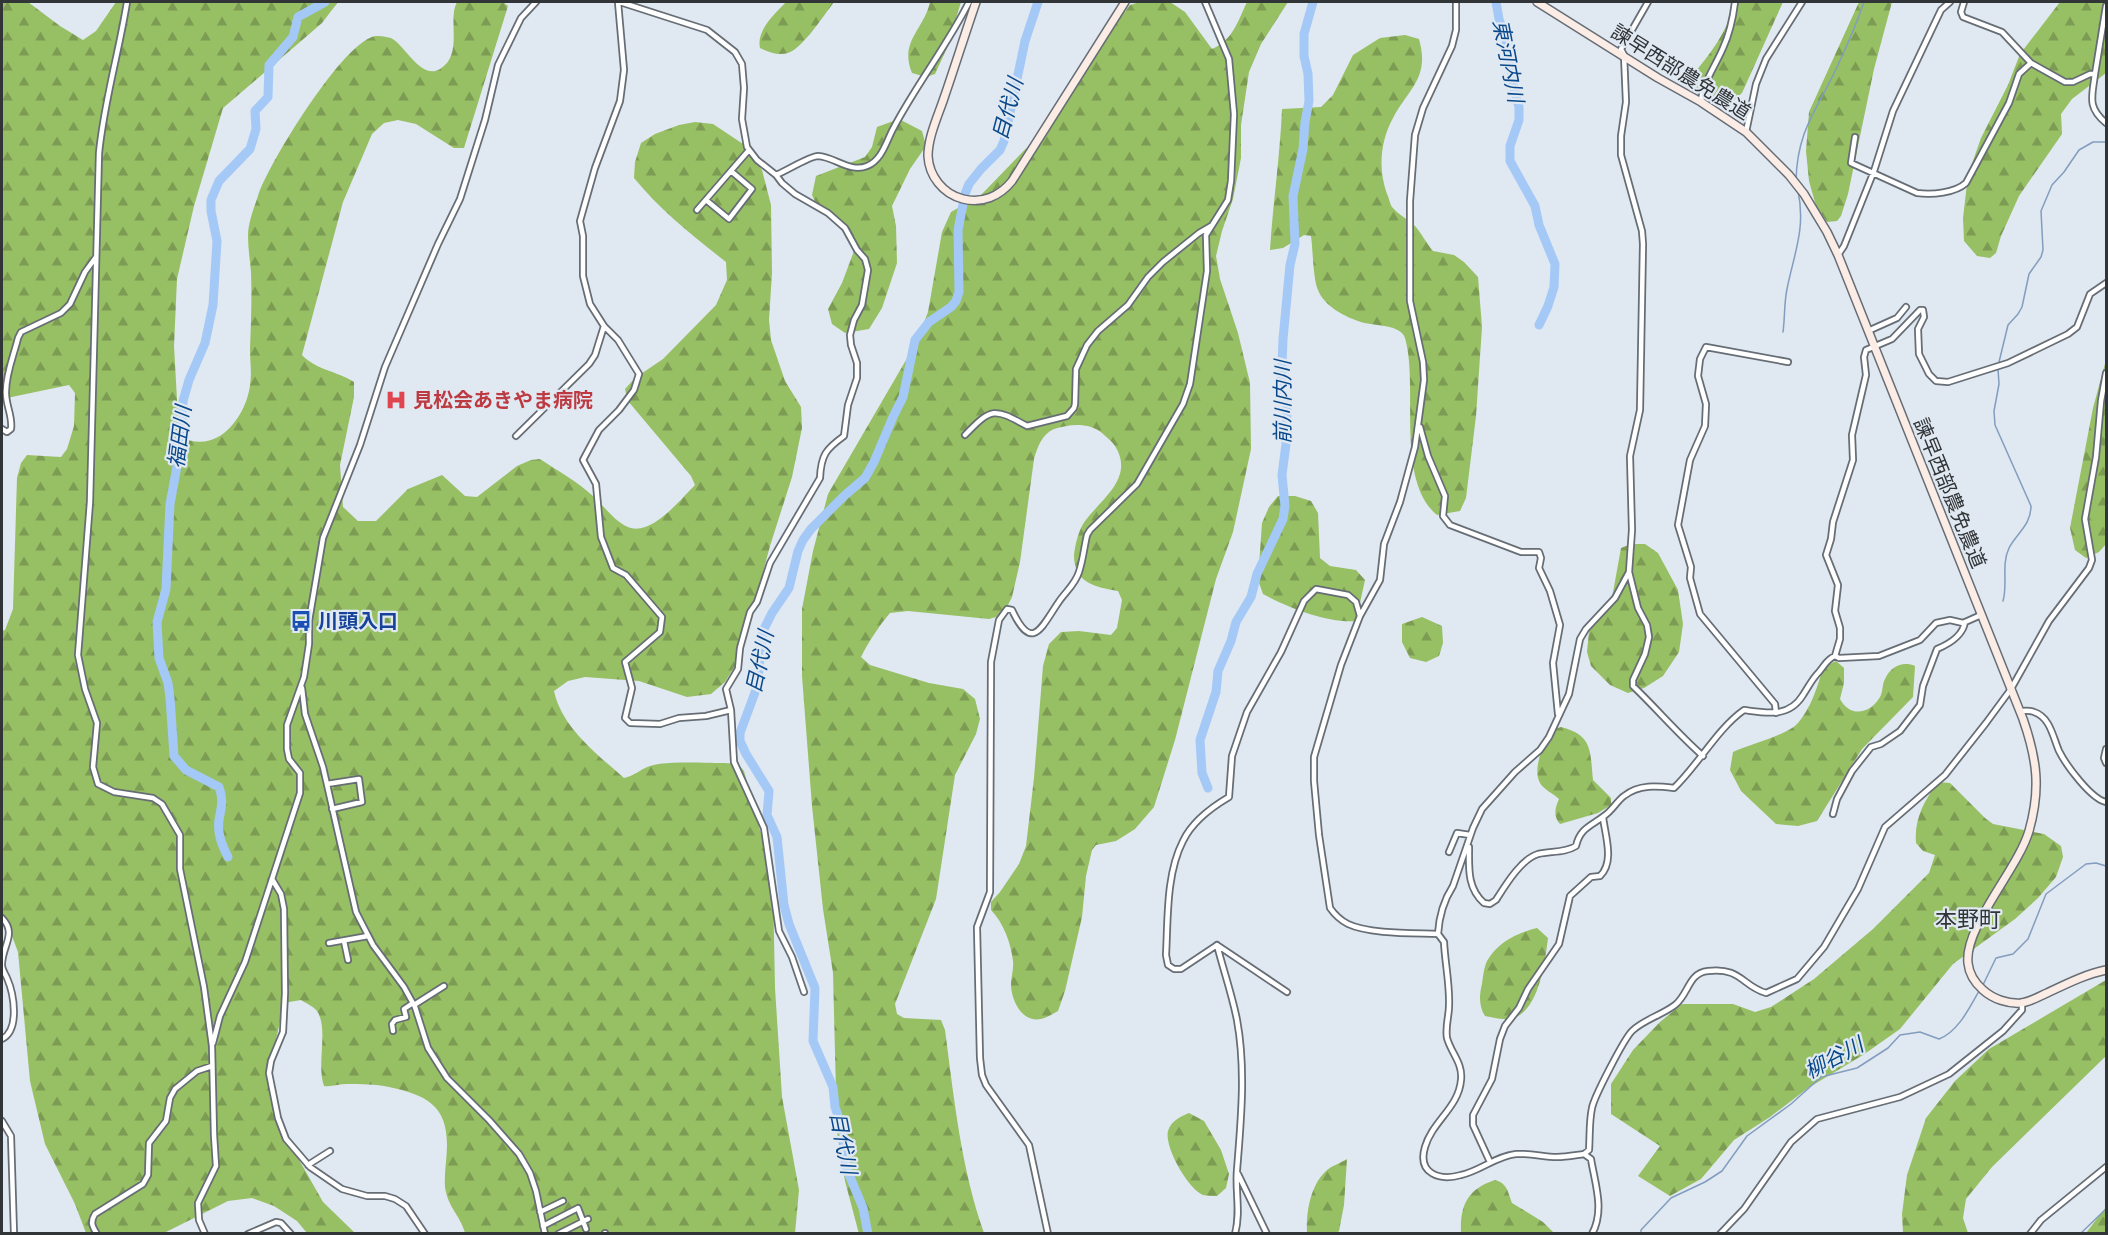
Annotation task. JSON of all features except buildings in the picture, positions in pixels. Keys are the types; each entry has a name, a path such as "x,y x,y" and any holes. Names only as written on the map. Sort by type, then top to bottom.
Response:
{"street":[{"path":"127,2 121,42 102,125 90,502 78,655 97,723 94,777 98,784 114,792 153,798 162,804 180,835 180,869 204,987 212,1046 216,1166 198,1203 204,1233"},
{"path":"212,1046 220,1016 245,962 300,793 300,773 289,759 286,725 302,685 309,644 309,621 315,578 323,538 360,446 385,367 438,243 460,198 485,120 498,65 522,18 536,2"},
{"path":"730,710 706,716 680,718 660,724 630,723 625,718 632,688 626,662 660,632 663,617 626,575 613,568 601,537 596,484 583,460 599,430 619,411 634,390 639,374 618,340 604,326 590,304 583,276 583,236 580,221 595,168 620,101 624,70 619,2 707,30 735,52 742,64 744,88 742,119 744,139 749,150 795,194 828,213 845,228 857,250 865,259 868,270 862,305 854,320 850,335 857,363 857,378 848,405 844,436 828,448 821,462 820,478 770,562 757,602 750,612 740,648 738,669 726,689 730,710 734,762 765,828 779,931 792,957 804,992"},
{"path":"776,176 810,158 819,156 852,168 871,165 881,155 904,108 957,26 969,2"},
{"path":"976,2 929,146 928,157 931,172 948,192 970,201 994,196 1012,182 1125,2"},
{"path":"1048,1233 1029,1145 986,1085 980,1058 976,927 990,892 989,789 992,651 999,620 1007,609 1012,610 1021,629 1027,633 1035,633 1047,624 1079,573 1090,530 1132,491 1183,404 1190,384 1207,271 1206,235 1228,200 1234,114 1229,59 1205,2"},
{"path":"1438,934 1378,930 1350,925 1336,916 1330,908 1314,781 1314,758 1341,665 1360,616 1380,580 1384,544 1400,502 1415,447 1424,380 1424,362 1410,301 1410,201 1414,135 1423,108 1452,46 1456,30 1456,2"},
{"name":"諫早西部農免農道","path":"1537,2 1746,132 1789,175 1804,194 1827,232 2020,711 2035,760 2036,800 2029,832 1973,933 1968,962 1970,973 1986,993 2010,1003 2022,1002 2106,970"},
{"path":"1648,2 1621,50 1624,55 1626,102 1621,155 1642,231 1643,244 1640,410 1630,456 1632,530 1629,572 1638,608 1647,625 1649,637 1645,654 1633,680 1633,686 1679,736 1703,756"},
{"path":"1701,102 1703,90 1724,47 1731,26 1735,2"},
{"path":"1746,132 1756,84 1766,59 1802,2"},
{"path":"1838,255 1844,246 1873,174 1893,111 1935,21 1941,10 1950,2"},
{"path":"1964,2 1961,12 1963,17 2002,32 2031,63 2066,82 2073,82 2095,74"},
{"path":"2106,6 2091,104 2096,115 2106,123"},
{"path":"1855,137 1851,163 1873,174 1917,193 1925,194 1960,188 1970,175 2009,103 2019,75 2031,63"},
{"path":"698,210 749,150"},
{"path":"706,200 729,219 752,189 731,171"},
{"path":"965,435 978,421 991,412 999,412 1027,426 1066,416 1076,404 1076,369 1082,353 1098,331 1128,305 1148,277 1170,255 1199,233 1214,225"},
{"path":"2,429 7,432 11,429 12,421 6,390 21,332 61,313 70,304 85,272 96,257"},
{"path":"1835,656 1840,639 1840,628 1835,611 1838,585 1826,555 1833,522 1842,500 1852,460 1852,435 1866,375 1864,357 1866,351 1892,339 1920,310 1923,310 1924,317 1918,329 1919,354 1929,374 1936,381 1948,382 2008,363 2068,334 2077,327 2090,294 2106,283"},
{"path":"1868,331 1897,318 1906,307"},
{"path":"516,436 589,364 595,355 604,326"},
{"path":"1776,713 1775,704 1700,614 1690,578 1691,567 1678,525 1690,460 1705,426 1706,404 1698,376 1700,359 1706,347 1788,362"},
{"path":"1469,842 1441,916 1438,934 1444,942 1449,1004 1447,1038 1460,1065 1462,1079 1459,1095 1432,1132 1425,1148 1425,1167 1429,1173 1452,1177 1464,1175 1490,1162 1514,1154 1559,1157 1584,1154 1589,1150 1592,1107 1625,1040 1633,1030 1683,997 1692,979 1698,973 1730,972 1766,993 1797,979 1824,947 1840,923 1871,864 1885,827 1944,775 2011,689 2049,621 2082,581 2092,560 2085,519 2096,457 2106,373"},
{"path":"1419,423 1428,456 1445,496 1443,516 1450,525 1521,552 1539,552 1541,558 1539,568 1550,591 1560,625 1553,663 1558,717"},
{"path":"1629,572 1615,598 1586,629 1580,639 1569,694 1549,737 1540,750 1515,772 1482,809 1470,835 1469,874 1472,888 1484,903 1490,904 1496,900 1519,868 1536,855 1571,850 1576,846 1584,829 1603,817 1625,795 1652,785 1674,788 1703,756 1730,720 1744,710 1776,713 1791,708 1803,696 1810,680 1828,659 1835,656 1839,658 1879,656 1920,640 1936,623 1950,620 1965,622 1981,615"},
{"path":"1216,945 1181,969 1174,969 1168,964 1166,955 1171,887 1182,841 1192,826 1208,811 1229,797 1232,756 1243,720 1281,651 1304,601 1316,589 1348,595 1356,602 1360,616"},
{"path":"1833,814 1837,799 1852,771 1871,747 1881,744 1900,731 1920,705 1923,686 1937,649 1945,646 1958,635 1965,622"},
{"path":"302,685 305,714 323,767 356,912 368,936 414,1004 428,1047 447,1078 519,1154 530,1173 536,1191 545,1233"},
{"path":"2020,711 2033,711 2043,718 2050,726 2066,763 2099,800 2106,802"},
{"path":"2106,748 2104,758 2106,763"},
{"path":"327,784 359,779 362,802 332,808"},
{"path":"1490,1162 1473,1125 1473,1114 1492,1079 1505,1026 1559,944 1570,896 1590,877 1604,873 1608,859 1603,817"},
{"path":"1449,852 1457,833 1470,835"},
{"path":"272,879 281,894 284,909 285,993 283,1032 271,1061 269,1073 278,1118 286,1139 308,1165 342,1189 367,1196 385,1196 406,1206 425,1233"},
{"path":"2,918 10,934 2,961 3,970 8,978 13,1012 13,1026 2,1039"},
{"path":"329,943 368,936"},
{"path":"344,940 348,960"},
{"path":"1216,945 1287,992"},
{"path":"1216,945 1236,1017 1241,1048 1243,1079 1237,1172 1238,1222 1235,1233"},
{"path":"393,1030 392,1024 395,1020 406,1017 404,1009 444,986"},
{"path":"1720,1233 1744,1209 1791,1142 1817,1119 1900,1097 1949,1074 2003,1031 2022,1010 2022,1002"},
{"path":"97,1233 92,1225 95,1214 136,1190 148,1176 147,1148 166,1121 174,1089 196,1071 212,1066"},
{"path":"2,1121 11,1136 14,1233"},
{"path":"308,1165 330,1151"},
{"path":"1584,1154 1591,1159 1598,1192 1598,1218 1592,1233"},
{"path":"2030,1233 2041,1220 2106,1167"},
{"path":"1237,1172 1267,1233"},
{"path":"540,1212 563,1201"},
{"path":"543,1226 578,1208 585,1220 586,1228"},
{"path":"558,1233 585,1220"},
{"path":"248,1233 276,1222 281,1223 291,1233"}],"green space":[{"path":"2,2 28,2 83,40 96,31 116,2 338,2 322,23 223,108 194,206 177,279 174,346 179,436 198,442 209,441 230,428 240,415 247,400 251,376 249,226 264,181 309,105 328,79 363,42 377,36 391,38 421,67 433,71 447,63 451,55 454,9 457,2 503,2 508,6 464,148 454,148 416,124 398,120 384,123 372,134 343,202 302,355 314,364 354,382 354,397 340,465 343,507 358,521 376,521 408,489 442,475 465,496 477,497 517,466 540,459 581,486 628,527 637,529 646,527 665,515 695,485 691,476 628,401 625,389 635,378 663,359 716,305 727,280 726,262 678,223 644,190 634,178 635,162 641,143 655,134 695,122 713,124 743,144 762,170 771,205 772,273 769,320 771,340 785,381 801,407 802,428 792,477 770,546 740,658 725,682 711,694 687,697 639,681 585,677 568,681 554,691 558,704 573,728 592,750 624,778 650,766 669,763 737,763 744,771 773,889 775,988 782,1097 799,1190 795,1233 465,1233 451,1206 445,1187 446,1131 438,1111 423,1098 389,1087 357,1084 324,1086 321,1068 322,1027 320,1018 316,1010 301,1000 289,1002 283,1008 273,1053 272,1095 281,1128 323,1202 355,1233 307,1233 297,1221 274,1206 252,1198 228,1201 164,1233 86,1233 75,1204 45,1144 30,1081 18,952 6,920 2,916 2,631 5,630 13,609 17,478 21,463 27,455 61,457 67,449 74,426 75,393 69,385 2,399"},
{"path":"786,2 834,2 794,50 781,54 760,48 764,29"},
{"path":"930,2 961,2 947,48 935,74 926,77 912,73 908,52"},
{"path":"1140,2 1170,2 1185,12 1212,49 1230,35 1247,2 1288,2 1261,44 1249,72 1241,125 1241,158 1233,199 1216,256 1220,279 1238,333 1250,383 1251,449 1233,532 1216,579 1175,740 1154,807 1135,829 1116,841 1096,845 1092,850 1086,876 1082,917 1065,991 1058,1011 1050,1016 1034,1019 1028,1017 1015,1003 1011,981 1013,964 1010,947 1003,927 991,910 991,902 1019,864 1026,846 1043,666 1049,644 1061,632 1079,631 1111,635 1117,628 1122,600 1118,591 1101,588 1082,578 1075,564 1074,555 1083,524 1118,479 1121,469 1120,458 1114,444 1097,429 1079,425 1054,429 1043,438 1034,459 1020,562 1012,597 1003,615 989,619 908,611 890,613 864,651 861,657 870,665 929,683 963,689 975,699 980,719 976,734 955,775 936,899 895,1004 897,1014 904,1018 941,1020 945,1030 964,1158 984,1233 859,1234 845,1181 837,1132 833,973 823,909 812,806 802,676 802,609 813,551 828,494 916,343 928,312 942,232 951,212 981,195 1042,132 1108,34 1130,5"},
{"path":"1734,2 1783,2 1742,93 1727,106 1713,105 1689,87 1689,79 1722,33"},
{"path":"1859,2 1892,2 1874,69 1848,194 1841,216 1837,221 1827,222 1816,206 1809,181 1806,151 1809,112"},
{"path":"2060,2 2106,2 2106,73 2072,99 2061,114 2062,134 2019,196 1996,253 1990,258 1977,256 1964,241 1963,218 1968,175 1981,138 2008,85 2020,54"},
{"path":"1405,35 1419,39 1422,64 1416,82 1393,118 1385,136 1382,156 1384,185 1392,207 1414,225 1433,251 1454,255 1478,277 1482,327 1476,416 1466,498 1460,511 1437,515 1424,499 1416,479 1410,431 1409,358 1402,333 1386,326 1355,320 1342,314 1325,301 1316,285 1311,236 1304,235 1283,248 1270,250 1282,109 1321,107 1333,95 1353,55 1380,38"},
{"path":"899,119 922,131 926,146 910,169 892,206 896,226 897,263 882,308 869,329 845,333 832,324 828,309 842,283 854,251 847,235 818,208 812,195 816,176 865,157 872,147 877,127"},
{"path":"2106,360 2106,544 2099,552 2086,558 2075,550 2070,528 2093,408"},
{"path":"1278,496 1295,496 1311,501 1318,513 1320,558 1330,566 1356,570 1365,580 1356,621 1333,620 1308,614 1263,594 1258,580 1262,523 1269,507"},
{"path":"1631,544 1645,544 1658,553 1678,590 1683,624 1679,652 1663,676 1644,688 1628,693 1610,685 1591,666 1587,652 1589,631 1603,615 1612,598 1621,548"},
{"path":"1422,617 1442,626 1443,643 1439,656 1426,662 1410,658 1402,642 1402,624"},
{"path":"1836,661 1844,668 1844,683 1840,699 1849,709 1860,712 1876,703 1888,675 1902,664 1915,666 1913,697 1862,749 1817,821 1798,826 1776,824 1741,791 1730,770 1733,752 1777,735 1798,723 1810,704 1823,667"},
{"path":"1561,727 1579,735 1588,746 1593,780 1611,798 1611,805 1598,813 1560,824 1555,812 1559,799 1540,783 1537,771 1548,731"},
{"path":"1938,782 1950,783 1993,824 2044,834 2061,846 2063,857 2056,877 2015,919 1953,964 1900,1029 1863,1055 1808,1088 1770,1117 1734,1140 1701,1179 1670,1196 1638,1176 1660,1146 1611,1114 1611,1084 1633,1050 1660,1022 1682,1004 1733,1004 1755,1012 1771,1007 1814,979 1873,929 1929,873 1935,855 1923,851 1916,843 1916,834 1921,811"},
{"path":"1537,928 1548,938 1539,986 1534,998 1519,1015 1509,1019 1485,1016 1480,997 1484,972 1491,954 1509,939"},
{"path":"2106,980 2106,1056 1992,1167 1966,1199 1963,1218 1968,1233 1903,1233 1902,1214 1907,1175 1926,1118 1955,1081 1989,1049"},
{"path":"1189,1113 1204,1121 1221,1150 1229,1174 1226,1188 1217,1196 1203,1195 1197,1191 1184,1176 1173,1157 1168,1138 1169,1128 1176,1120"},
{"path":"1347,1159 1344,1205 1339,1231 1337,1233 1307,1233 1308,1209 1316,1184 1328,1169"},
{"path":"1495,1180 1505,1186 1512,1203 1543,1222 1554,1233 1461,1233 1462,1215 1467,1200 1478,1188"},
{"path":"2106,1207 2106,1233 2086,1233"}],"waterway":[{"name":"福田川","path":"228,857 219,830 222,800 219,787 186,770 174,756 170,698 168,683 159,658 157,622 166,589 170,504 181,445 183,401 189,380 205,343 213,305 217,241 211,200 219,181 250,149 256,129 255,111 268,97 269,65 293,37 298,17 325,2"},
{"name":"目代川","path":"868,1234 863,1208 846,1167 843,1130 835,1107 833,1087 813,1041 815,988 789,924 784,905 777,837 767,815 769,791 746,754 740,741 740,733 757,687 763,631 789,588 803,540 811,529 865,478 903,397 915,340 929,322 956,301 959,292 958,230 965,194 969,184 1000,150 1004,141 1025,41 1038,2"},
{"name":"前川内川","path":"1208,788 1202,773 1200,740 1216,692 1218,671 1231,641 1236,622 1251,597 1257,574 1283,519 1285,506 1282,475 1287,407 1281,390 1283,339 1290,265 1295,244 1293,196 1303,149 1309,101 1304,34 1313,2"},
{"name":"東河内川","path":"1496,2 1511,56 1512,80 1519,107 1519,120 1510,146 1510,161 1535,206 1539,225 1555,264 1554,287 1539,325"},
{"path":"1796,181 1797,163 1804,134 1830,82 1864,2"},
{"path":"1999,362 2008,325 2022,307 2029,274 2041,257 2043,250 2041,211 2052,185 2079,150 2093,142 2106,142"},
{"path":"1783,332 1786,294 1800,229 1798,191"},
{"path":"1998,369 1999,384 1994,411 1995,425 2031,506 2029,518 2007,554 2003,601"},
{"name":"柳谷川","path":"1982,987 1996,958 2013,954 2028,939 2046,894 2086,864 2096,863 2106,866"},
{"name":"柳谷川","path":"1641,1234 1641,1230 1671,1198 1722,1171 1747,1136 1791,1104 1821,1077 1857,1068 1888,1048 1900,1035 1920,1032 1939,1039 1946,1036 1963,1018 1979,991"},
{"path":"2080,1234 2106,1209"}],"place":[{"name":"見松会あきやま病院","path":"396,400"},
{"name":"川頭入口","path":"301,621"}],"district":[{"name":"本野町","path":"1968,919"}]}
